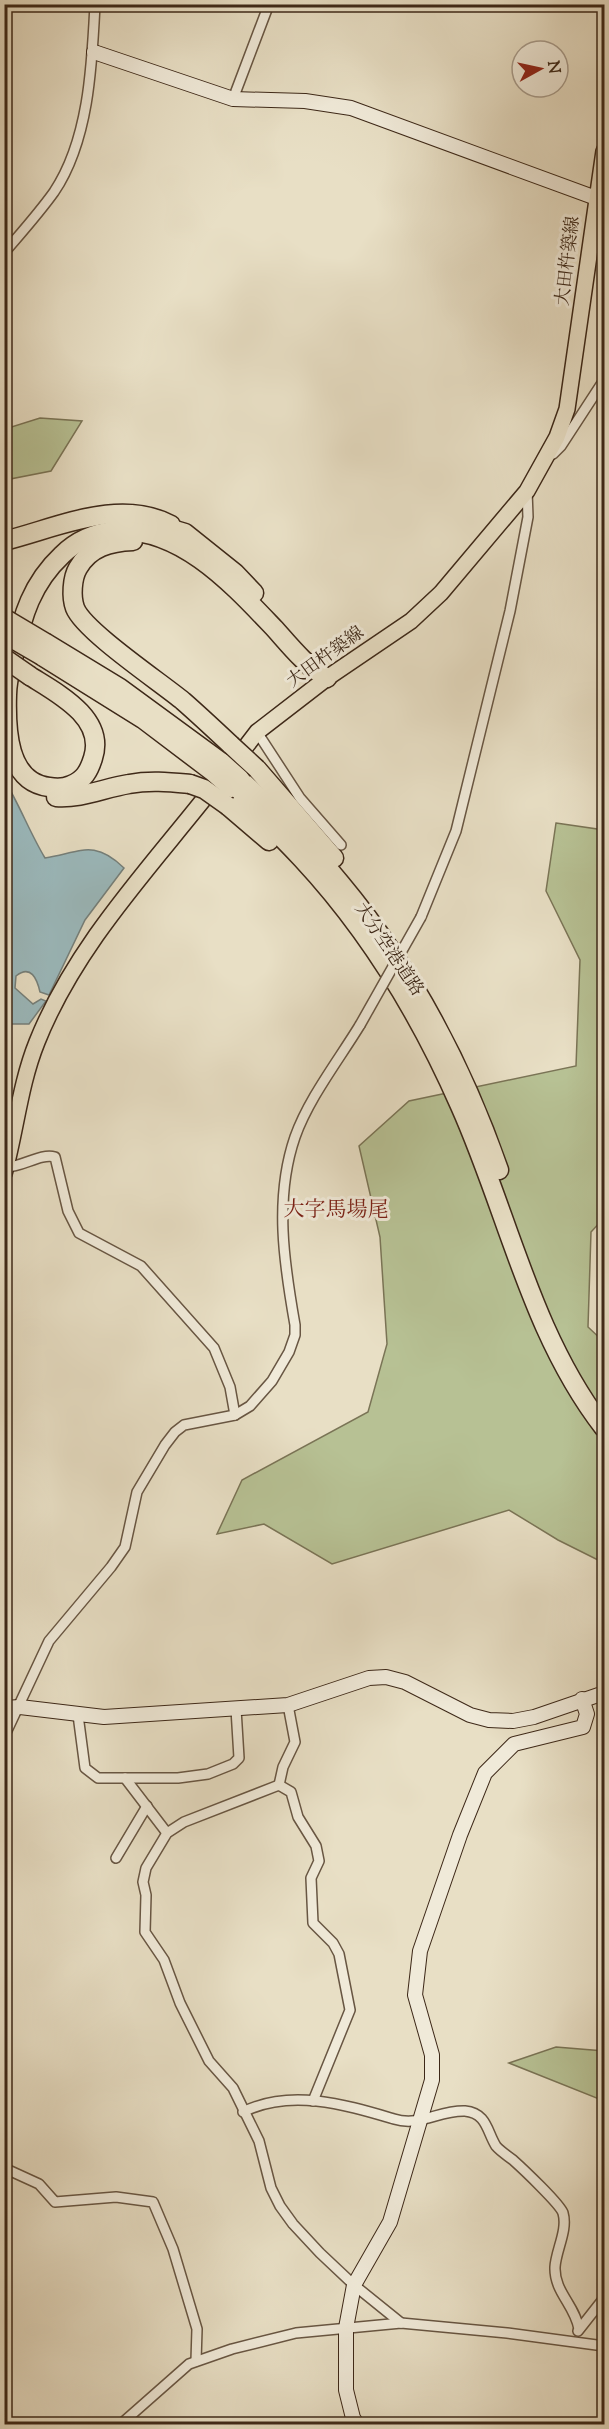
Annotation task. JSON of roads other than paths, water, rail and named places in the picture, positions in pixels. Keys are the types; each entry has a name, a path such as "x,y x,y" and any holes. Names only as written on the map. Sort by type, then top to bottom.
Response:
{"highway":[{"path":"4,541 126,512 149,516 235,573 320,661 327,678"},
{"path":"4,669 16,616 29,582 58,547 74,534 100,526 127,523 153,524 185,541"},
{"path":"4,658 30,676 80,711 91,729 95,754 89,771 69,786 39,786 30,780 14,761 9,739 7,688 22,618 38,583 69,548 104,532 143,532 185,541"},
{"path":"185,541 115,542 96,549 83,558 75,574 75,608 95,632 183,701 231,745 257,770 319,839 358,889 395,943 427,1002 461,1075"},
{"name":"大分空港道路","path":"4,618 44,650"},
{"name":"大分空港道路","path":"4,634 44,650 120,688 217,767 233,791 395,980 431,1044 460,1105 545,1327 570,1377 604,1428"},
{"path":"4,755 16,779 31,792 47,797 68,798 128,784 157,780 190,784 204,789 233,791"},
{"name":"大分空港道路","path":"233,791 300,837 353,898 419,996 461,1075 485,1131 551,1313 581,1376 604,1413"}],"main road":[{"name":"大田杵築線","path":"5,1171 21,1095 36,1042 64,983 91,941 257,732 327,678 411,621 441,593 527,491 545,461 567,409 600,200 604,151"}],"street":[{"path":"4,253 54,190 62,176 78,133 88,95 94,52 94,4"},
{"path":"233,99 269,4"},
{"path":"94,52 233,99 305,101 351,108 600,200"},
{"path":"545,461 561,446 604,380"},
{"path":"4,1737 49,1641 125,1547 137,1492 175,1431 184,1425 236,1415 250,1406 272,1381 289,1352 295,1335 282,1249 283,1208 290,1157 296,1136 307,1113 421,917 456,831 510,611 528,517 527,491"},
{"path":"257,732 300,798 341,845"},
{"path":"5,1171 50,1155 56,1157 68,1211 79,1233 141,1266 214,1348 230,1387 236,1415"},
{"path":"4,1708 20,1707 104,1717 288,1705 369,1678 386,1677 405,1682 470,1715 489,1720 513,1721 534,1717 604,1693"},
{"path":"357,2424 345,2390 346,2328 354,2285 390,2222 432,2080 432,2055 415,1995 420,1951 460,1835 485,1773 514,1744 583,1727 587,1714 582,1699"},
{"path":"279,1785 283,1767 295,1742 288,1705"},
{"path":"78,1715 85,1768 98,1778 178,1778 208,1774 233,1764 240,1758 236,1709"},
{"path":"125,1778 167,1833"},
{"path":"279,1785 184,1822 167,1833 146,1868 143,1882 146,1895 145,1932 164,1960 180,2003 209,2061 233,2088 259,2141 271,2188 280,2206 293,2224 354,2285 401,2323"},
{"path":"279,1785 291,1792 298,1816 316,1846 319,1861 312,1878 313,1923 333,1944 339,1954 350,2010 313,2101"},
{"path":"117,1858 147,1806"},
{"path":"243,2112 269,2102 313,2101 341,2103 404,2122 421,2122 466,2111 481,2118 490,2128 496,2146 561,2209 564,2224 555,2268 559,2290 574,2310 579,2329"},
{"path":"4,2168 39,2184 55,2202 116,2197 153,2202 173,2248 197,2329 196,2361"},
{"path":"571,2341 604,2298"},
{"path":"121,2424 175,2373 196,2361 296,2333 401,2323 604,2346"}],"water":[{"path":"5,781 45,858 78,851 95,851 104,853 124,868 85,920 49,995 40,992 35,978 29,972 16,976 15,988 33,1004 41,999 46,1001 29,1024 5,1024"}],"district":[{"name":"大字馬場尾","path":"336,1211"}]}
